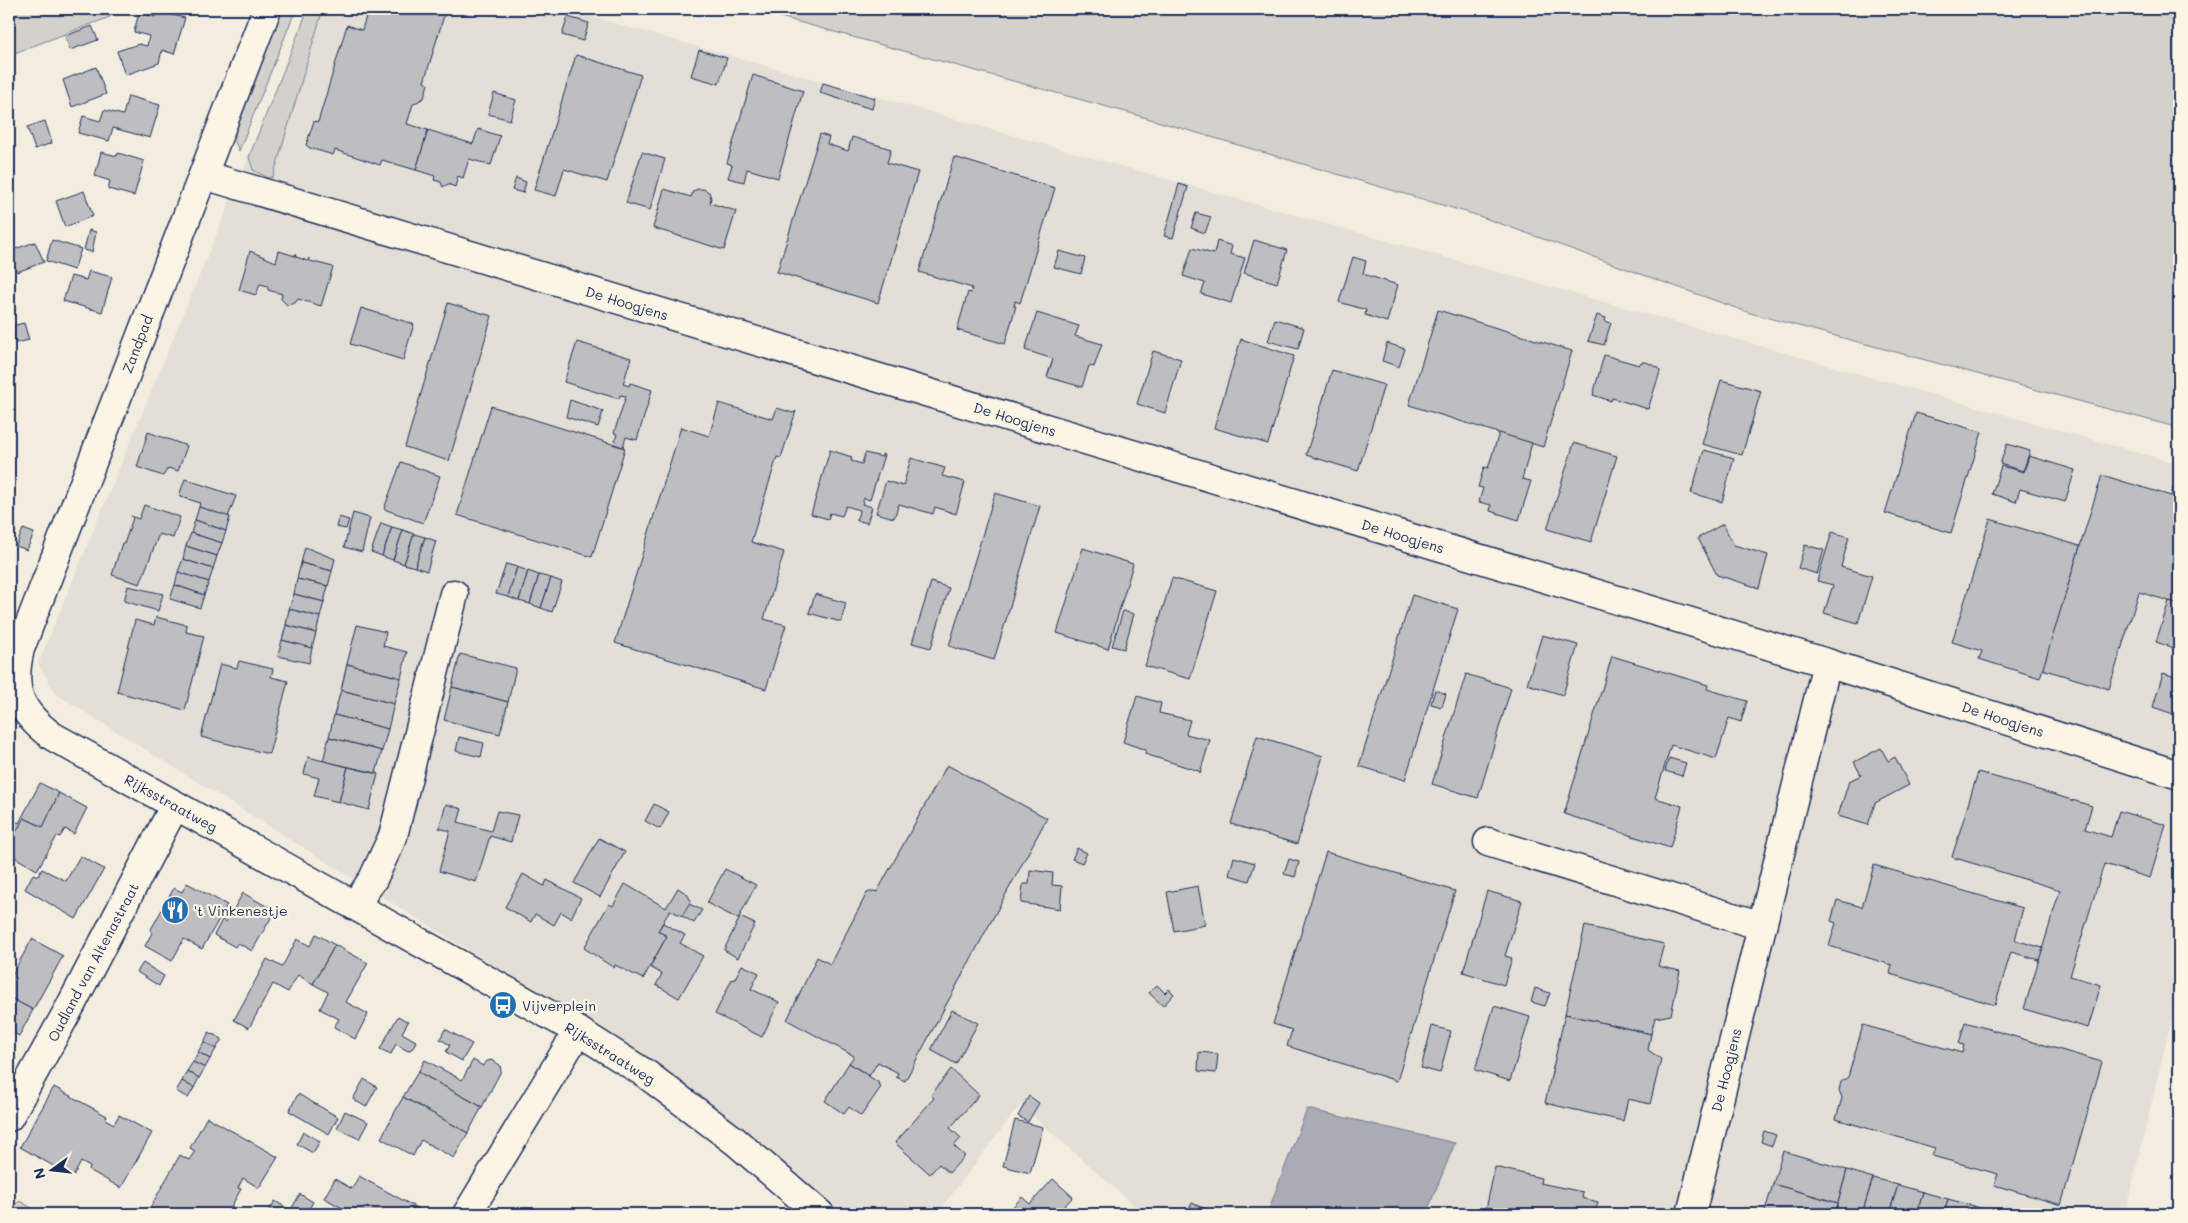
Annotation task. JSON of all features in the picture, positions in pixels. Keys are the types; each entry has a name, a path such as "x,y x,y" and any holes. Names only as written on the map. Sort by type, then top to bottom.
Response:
{"street":[{"name":"Zandpad","path":"12,682 20,649 267,9"},
{"name":"De Hoogjens","path":"204,175 1826,663 2179,775"},
{"path":"355,905 373,879 393,836 454,594"},
{"name":"De Hoogjens","path":"1691,1214 1826,663"},
{"name":"Rijksstraatweg","path":"12,682 19,698 37,725 52,736 578,1031 668,1090 735,1141 820,1214"},
{"name":"Oudland van Altenastraat","path":"9,1117 70,1007 175,806"},
{"path":"1488,842 1762,926"},
{"path":"467,1214 578,1031"}],"shaded area":[{"path":"9,9 106,9 110,17 9,55"},
{"path":"281,9 296,9 239,151 235,142 235,126"},
{"path":"308,9 323,9 273,177 268,178 253,170 249,157"},
{"path":"310,9 564,9 2179,464 2179,988 2125,1214 1144,1214 1020,1105 937,1214 825,1214 650,1063 56,694 38,664"},
{"path":"751,9 2179,9 2179,428 1750,313 1476,215 1133,114"},
{"path":"1307,1109 1455,1143 1426,1214 1267,1214"},
{"path":"20,1201 42,1214 9,1214 9,1205 12,1206"}],"building":[{"path":"368,9 446,9 424,82 428,84 424,98 413,104 407,124 428,130 416,170 382,160 380,165 335,150 333,155 306,145 314,121 318,122 347,25 362,30"},
{"path":"156,11 185,18 174,54 162,50 159,63 125,75 117,51 139,44 147,46 149,36 134,32 139,12 155,17"},
{"path":"568,17 589,23 583,41 562,35"},
{"path":"92,26 98,40 70,50 65,36"},
{"path":"699,50 727,58 719,84 691,76"},
{"path":"576,55 641,75 607,182 564,169 556,196 534,190"},
{"path":"96,67 106,94 72,107 63,80"},
{"path":"753,75 803,91 778,178 747,169 744,182 728,178 732,165 727,163"},
{"path":"823,83 875,98 872,109 820,93"},
{"path":"494,93 516,100 510,120 488,114"},
{"path":"128,96 160,105 150,138 113,128 109,141 78,133 83,116 100,121 104,110 123,115"},
{"path":"45,121 52,143 35,149 27,127"},
{"path":"478,129 500,136 491,165 469,159 463,178 458,176 455,187 448,184 443,187 441,182 434,180 435,176 416,170 428,130 473,144"},
{"path":"820,134 829,137 827,144 848,151 852,137 891,149 887,163 918,172 878,303 777,272"},
{"path":"101,152 117,156 118,153 144,161 134,196 108,189 110,181 95,176"},
{"path":"642,152 665,159 650,210 626,203"},
{"path":"954,157 1055,188 1020,303 1015,301 1014,306 1016,306 1005,344 957,330 968,292 971,293 972,288 919,272"},
{"path":"516,178 526,182 523,193 512,190"},
{"path":"1179,184 1188,187 1173,238 1164,236"},
{"path":"664,189 691,197 693,191 703,189 709,192 710,203 736,211 724,250 653,228"},
{"path":"84,191 93,216 65,227 56,201"},
{"path":"1196,213 1211,217 1205,233 1191,228"},
{"path":"89,230 96,232 92,252 84,250"},
{"path":"52,240 81,249 74,270 46,261"},
{"path":"1254,240 1287,250 1277,283 1244,273"},
{"path":"1217,241 1232,246 1230,254 1245,258 1231,303 1201,294 1205,283 1183,276 1192,248 1214,254"},
{"path":"35,242 44,262 17,272 13,262 9,263 9,251"},
{"path":"250,251 276,262 279,251 295,256 295,254 296,257 308,261 309,258 310,261 333,267 321,306 298,299 295,303 287,305 281,299 282,294 268,290 268,286 260,284 256,295 239,290"},
{"path":"1059,251 1085,258 1081,274 1054,267"},
{"path":"1353,257 1366,261 1363,274 1398,285 1387,322 1365,315 1366,310 1339,302"},
{"path":"89,271 112,277 102,312 63,301 71,276 86,280"},
{"path":"448,303 492,316 449,461 405,447"},
{"path":"361,308 414,324 403,360 350,344"},
{"path":"1438,310 1572,351 1543,447 1409,405"},
{"path":"1037,313 1079,326 1075,336 1102,344 1094,367 1089,366 1082,387 1047,377 1053,359 1025,350"},
{"path":"1597,315 1606,318 1605,321 1611,323 1604,345 1588,341"},
{"path":"1275,319 1304,328 1298,349 1268,341"},
{"path":"24,323 29,340 16,343 11,326"},
{"path":"1241,339 1294,356 1268,444 1214,428"},
{"path":"577,342 631,358 623,384 629,386 630,383 652,390 637,440 626,437 623,447 614,444 617,434 614,433 626,396 620,395 619,399 564,382"},
{"path":"1387,343 1405,349 1399,367 1382,361"},
{"path":"1153,351 1181,359 1165,413 1137,404"},
{"path":"1604,355 1639,365 1641,362 1646,362 1659,368 1660,372 1648,409 1612,398 1611,401 1593,395"},
{"path":"1332,370 1384,385 1358,471 1306,455"},
{"path":"1721,380 1761,391 1742,455 1702,444"},
{"path":"570,400 603,411 598,427 566,417"},
{"path":"719,403 773,419 777,408 793,413 796,411 781,458 777,457 751,542 784,552 764,619 786,625 766,689 615,643 681,427 709,436"},
{"path":"491,406 625,448 592,557 457,515"},
{"path":"1916,413 1982,432 1951,533 1885,513"},
{"path":"148,432 187,446 178,471 168,468 163,476 137,467"},
{"path":"1499,433 1532,443 1522,479 1531,481 1519,520 1490,511 1491,505 1479,502 1483,488 1478,487 1484,467 1488,468"},
{"path":"1574,443 1617,456 1591,542 1547,529"},
{"path":"2007,444 2030,451 2023,471 2000,464"},
{"path":"830,450 852,457 851,461 862,464 865,453 882,457 882,454 884,455 870,500 864,498 862,504 872,507 867,523 856,520 860,510 846,506 842,516 830,513 828,519 811,514"},
{"path":"1704,450 1734,458 1722,502 1691,493"},
{"path":"2029,456 2075,470 2065,502 2020,489 2016,502 1992,494 2001,466 2024,472"},
{"path":"911,458 945,468 942,476 965,482 956,514 935,507 933,514 899,504 894,518 876,513 886,481 903,486"},
{"path":"401,462 440,476 423,523 384,509"},
{"path":"2102,475 2171,496 2175,480 2179,481 2179,604 2139,592 2109,689 2042,669"},
{"path":"185,479 236,496 228,517 199,507 200,503 179,496"},
{"path":"995,493 1040,506 994,660 949,646"},
{"path":"144,505 180,517 173,538 159,534 140,584 112,575 122,543 124,544 133,518 131,516 139,519"},
{"path":"199,507 230,517 226,531 195,520"},
{"path":"353,513 370,518 362,552 344,547"},
{"path":"339,517 349,520 346,529 336,527"},
{"path":"1990,519 2080,546 2040,678 1979,659 1982,651 1952,642"},
{"path":"195,520 226,531 222,543 191,533"},
{"path":"381,523 392,527 382,556 371,552"},
{"path":"1723,524 1734,545 1768,555 1759,588 1717,575 1698,538"},
{"path":"392,527 403,530 393,560 382,556"},
{"path":"23,529 34,533 27,550 16,546"},
{"path":"403,530 414,534 404,564 393,560"},
{"path":"1832,532 1849,537 1841,567 1872,576 1858,623 1824,613 1833,585 1817,581"},
{"path":"191,533 222,543 217,556 186,546"},
{"path":"414,534 425,537 415,567 404,564"},
{"path":"425,537 436,541 427,571 415,567"},
{"path":"1805,545 1824,550 1817,574 1798,568"},
{"path":"186,546 217,556 213,569 183,559"},
{"path":"305,547 335,559 332,571 301,563"},
{"path":"1083,548 1133,564 1108,649 1057,633"},
{"path":"183,559 213,569 209,582 178,572"},
{"path":"301,563 332,571 328,586 297,579"},
{"path":"506,564 517,567 508,597 496,594"},
{"path":"517,567 528,571 519,601 508,597"},
{"path":"528,571 539,575 530,604 519,601"},
{"path":"178,572 209,582 204,595 175,585"},
{"path":"539,575 551,578 541,608 530,604"},
{"path":"551,578 562,582 552,612 541,608"},
{"path":"1172,578 1217,591 1190,679 1145,666"},
{"path":"297,579 328,586 324,602 294,594"},
{"path":"931,582 949,588 931,648 912,643"},
{"path":"175,585 204,595 200,608 170,599"},
{"path":"128,586 163,594 158,611 124,601"},
{"path":"294,594 324,602 320,617 289,609"},
{"path":"815,594 846,603 841,622 809,613"},
{"path":"1412,595 1458,609 1405,780 1359,766"},
{"path":"2169,601 2179,604 2179,650 2156,642"},
{"path":"289,609 320,617 316,633 286,625"},
{"path":"1123,611 1134,614 1124,649 1112,646"},
{"path":"156,617 187,625 186,632 204,636 185,710 117,692 135,620 154,625"},
{"path":"286,625 316,633 312,648 282,640"},
{"path":"357,625 386,632 383,646 407,652 401,678 347,664"},
{"path":"1542,635 1578,645 1563,695 1527,684"},
{"path":"282,640 312,648 309,663 278,656"},
{"path":"460,654 516,668 508,702 452,687"},
{"path":"1612,656 1708,685 1707,689 1747,701 1741,722 1729,718 1716,759 1671,745 1655,798 1682,806 1670,848 1564,814"},
{"path":"239,661 273,669 271,677 288,681 269,754 201,737 220,664 237,668"},
{"path":"347,664 401,678 394,704 341,690"},
{"path":"2163,673 2179,678 2179,720 2175,719 2176,715 2153,707"},
{"path":"1466,674 1511,688 1478,798 1432,784"},
{"path":"452,687 508,702 500,734 444,720"},
{"path":"341,690 394,704 388,729 334,715"},
{"path":"1435,690 1446,694 1442,707 1431,704"},
{"path":"1137,696 1161,703 1159,713 1190,720 1186,734 1210,740 1200,773 1199,771 1145,754 1146,750 1123,742"},
{"path":"334,715 388,729 382,751 329,737"},
{"path":"1257,736 1323,756 1297,844 1231,824"},
{"path":"329,737 382,751 376,773 323,761"},
{"path":"459,737 484,743 481,757 456,751"},
{"path":"1881,748 1888,761 1895,757 1909,785 1875,803 1868,825 1838,816 1849,781 1861,775 1854,762"},
{"path":"308,757 348,767 339,802 314,796 319,778 304,774"},
{"path":"1669,758 1686,763 1682,776 1665,771"},
{"path":"947,765 1047,818 905,1081 896,1077 898,1073 878,1062 869,1076 849,1063 854,1056 787,1020 817,957 830,964 867,893 877,892"},
{"path":"348,767 378,774 369,810 339,802"},
{"path":"1978,772 2092,806 2085,829 2111,837 2119,811 2166,825 2150,878 2104,864 2070,976 2101,985 2088,1028 2024,1009 2060,890 1952,857"},
{"path":"40,783 59,793 47,820 43,827 24,818 9,845 9,818 19,823"},
{"path":"59,793 87,808 74,834 65,829 60,837 57,836 37,870 9,854 9,845 24,818 43,827"},
{"path":"446,804 462,809 458,822 491,831 497,811 518,815 511,842 490,836 476,882 439,871 450,831 439,828"},
{"path":"654,804 669,812 660,829 645,821"},
{"path":"599,838 625,852 600,897 574,883"},
{"path":"1077,848 1087,853 1082,863 1072,859"},
{"path":"1326,852 1455,891 1397,1081 1287,1046 1292,1030 1273,1024"},
{"path":"80,856 104,869 76,919 25,889 33,874 38,876 42,869 66,881"},
{"path":"1234,857 1255,863 1249,881 1229,875"},
{"path":"1289,859 1299,862 1295,877 1284,874"},
{"path":"1874,865 2023,908 2015,940 2043,948 2039,960 2011,952 1995,1005 1890,974 1892,965 1829,946 1836,923 1831,921 1837,900 1862,907"},
{"path":"725,869 756,885 738,919 707,903"},
{"path":"1030,870 1053,873 1052,885 1062,886 1060,909 1021,903 1023,884 1029,884"},
{"path":"523,874 544,886 547,880 581,898 571,918 561,912 554,925 535,914 531,922 505,907"},
{"path":"187,883 227,905 202,949 184,939 172,961 145,946 152,933 150,931 174,888 182,892"},
{"path":"625,884 666,908 678,888 687,894 691,901 682,916 670,910 658,931 667,936 643,979 615,965 614,968 584,948 609,904 613,906"},
{"path":"1198,886 1205,925 1174,931 1167,892"},
{"path":"1487,891 1522,901 1505,956 1512,958 1504,985 1463,972"},
{"path":"243,893 275,911 252,951 238,943 235,947 214,935 222,920 226,922"},
{"path":"689,904 702,910 694,923 682,916"},
{"path":"740,917 755,924 738,958 724,950"},
{"path":"663,923 685,935 680,943 703,956 679,998 656,985 662,974 650,967 667,936 658,931"},
{"path":"1585,926 1664,944 1658,966 1680,971 1671,1015 1655,1018 1651,1034 1565,1014"},
{"path":"316,934 335,945 313,984 298,975 288,992 273,984 249,1028 234,1020 267,959 282,967 297,939 310,946"},
{"path":"32,939 63,956 33,1010 9,997 9,980"},
{"path":"335,945 368,963 346,1002 368,1014 355,1039 334,1027 339,1019 320,1009 328,992 313,984"},
{"path":"143,963 164,976 159,986 137,972"},
{"path":"742,965 759,973 751,989 779,1002 762,1037 715,1014 732,979 734,980"},
{"path":"1157,985 1165,993 1169,989 1174,994 1163,1006 1149,993"},
{"path":"1535,988 1550,993 1545,1006 1531,1002"},
{"path":"9,997 33,1010 19,1036 9,1030"},
{"path":"1494,1006 1530,1017 1510,1081 1475,1070"},
{"path":"952,1010 978,1023 956,1064 931,1050"},
{"path":"1565,1014 1651,1034 1648,1050 1661,1059 1650,1104 1628,1099 1623,1121 1545,1103"},
{"path":"398,1016 408,1022 402,1033 416,1041 413,1048 408,1051 396,1044 391,1054 380,1049"},
{"path":"1965,1022 2102,1062 2061,1205 1994,1185 1998,1174 1932,1156 1935,1148 1836,1119 1842,1098 1839,1090 1841,1082 1848,1077 1863,1025 1962,1053 1964,1045 1959,1044"},
{"path":"1432,1026 1451,1031 1440,1073 1421,1068"},
{"path":"445,1029 472,1044 462,1061 446,1052 450,1045 440,1039"},
{"path":"209,1032 222,1039 216,1049 204,1042"},
{"path":"204,1042 216,1049 210,1059 198,1052"},
{"path":"198,1052 210,1059 205,1068 193,1062"},
{"path":"1199,1052 1218,1054 1216,1073 1198,1071"},
{"path":"425,1060 462,1080 473,1060 483,1066 485,1062 491,1060 500,1065 501,1071 482,1107 418,1072"},
{"path":"193,1062 205,1068 199,1078 187,1071"},
{"path":"849,1063 879,1083 878,1085 881,1087 861,1116 849,1107 844,1114 825,1101"},
{"path":"951,1069 979,1095 950,1128 961,1138 954,1146 965,1156 949,1173 939,1164 930,1174 895,1143 934,1098 931,1095"},
{"path":"187,1071 199,1078 194,1088 182,1081"},
{"path":"418,1072 482,1107 468,1133 403,1097"},
{"path":"364,1079 377,1087 366,1107 353,1099"},
{"path":"182,1081 194,1088 188,1098 176,1091"},
{"path":"54,1087 107,1116 105,1119 114,1124 119,1115 152,1133 121,1188 89,1170 90,1167 81,1162 73,1177 20,1147"},
{"path":"298,1094 338,1117 329,1134 289,1111"},
{"path":"1029,1096 1039,1103 1028,1122 1018,1116"},
{"path":"403,1097 468,1133 454,1158 421,1140 413,1156 381,1138"},
{"path":"345,1111 368,1122 359,1139 337,1128"},
{"path":"207,1117 278,1157 259,1188 243,1178 238,1188 241,1189 227,1214 161,1214 150,1208 180,1155 189,1160 195,1151 190,1148"},
{"path":"1015,1120 1043,1127 1030,1173 1003,1166"},
{"path":"1764,1131 1776,1135 1772,1146 1761,1142"},
{"path":"303,1132 320,1141 313,1153 297,1144"},
{"path":"1783,1151 1847,1170 1838,1203 1773,1184"},
{"path":"1495,1167 1541,1178 1540,1183 1583,1192 1582,1198 1598,1202 1595,1214 1485,1214"},
{"path":"1847,1170 1873,1178 1862,1214 1835,1214"},
{"path":"359,1176 424,1212 423,1214 353,1214 324,1198 335,1179 352,1189"},
{"path":"1873,1178 1898,1185 1889,1214 1862,1214"},
{"path":"1053,1179 1073,1197 1057,1214 1006,1214 1022,1197 1030,1204"},
{"path":"1773,1184 1838,1203 1835,1214 1764,1214"},
{"path":"1898,1185 1923,1192 1917,1214 1889,1214"},
{"path":"1923,1192 1948,1199 1944,1214 1917,1214"},
{"path":"300,1194 313,1202 306,1214 297,1214 290,1211"},
{"path":"1948,1199 1974,1206 1971,1214 1944,1214"},
{"path":"275,1201 290,1210 288,1214 267,1214"},
{"path":"1192,1203 1214,1213 1187,1214"},
{"path":"1974,1206 1999,1214 1971,1214"}],"place":[{"name":"'t Vinkenestje","path":"175,910"},
{"name":"Vijverplein","path":"503,1005"}]}
